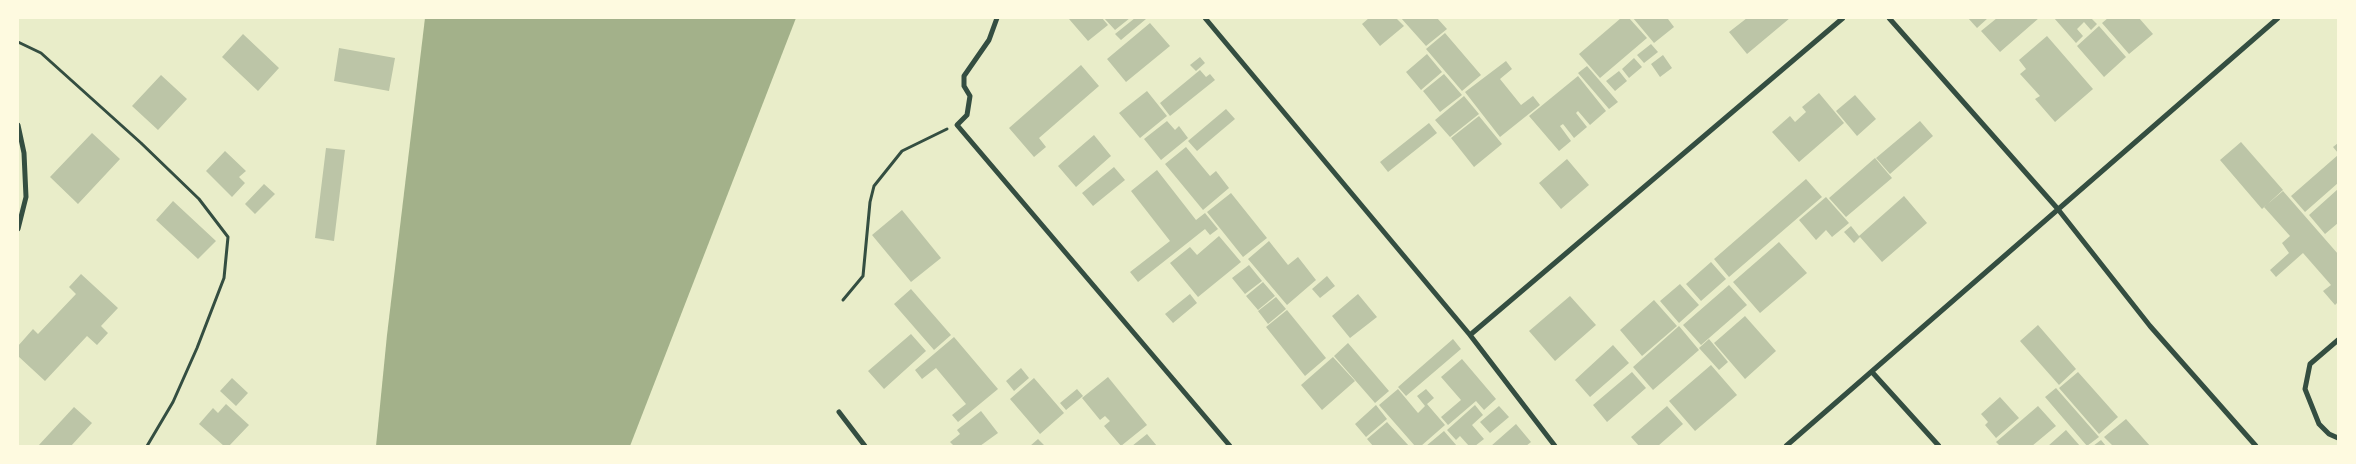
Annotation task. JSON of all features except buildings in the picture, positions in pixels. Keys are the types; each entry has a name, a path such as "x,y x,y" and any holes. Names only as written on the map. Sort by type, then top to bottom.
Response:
{"street":[{"path":"997,18 989,40 964,76 964,86 970,96 967,115 957,125 1230,446"},
{"path":"1206,18 1470,335 1555,446"},
{"path":"1470,335 1843,18"},
{"path":"1889,18 2057,208 2150,326 2256,446"},
{"path":"1786,446 2057,208 2278,18"},
{"path":"18,125 24,153 26,197 18,229"},
{"path":"2338,340 2310,364 2305,389 2319,424 2329,434 2338,438"},
{"path":"1872,372 1939,446"},
{"path":"839,412 865,446"}],"path":[{"path":"18,42 41,53 141,143 199,199 228,237 224,278 197,348 173,402 146,446"},
{"path":"843,300 863,276 870,202 874,186 902,151 957,125"}],"shaded area":[{"path":"425,18 796,18 630,446 376,446 387,335"}]}
